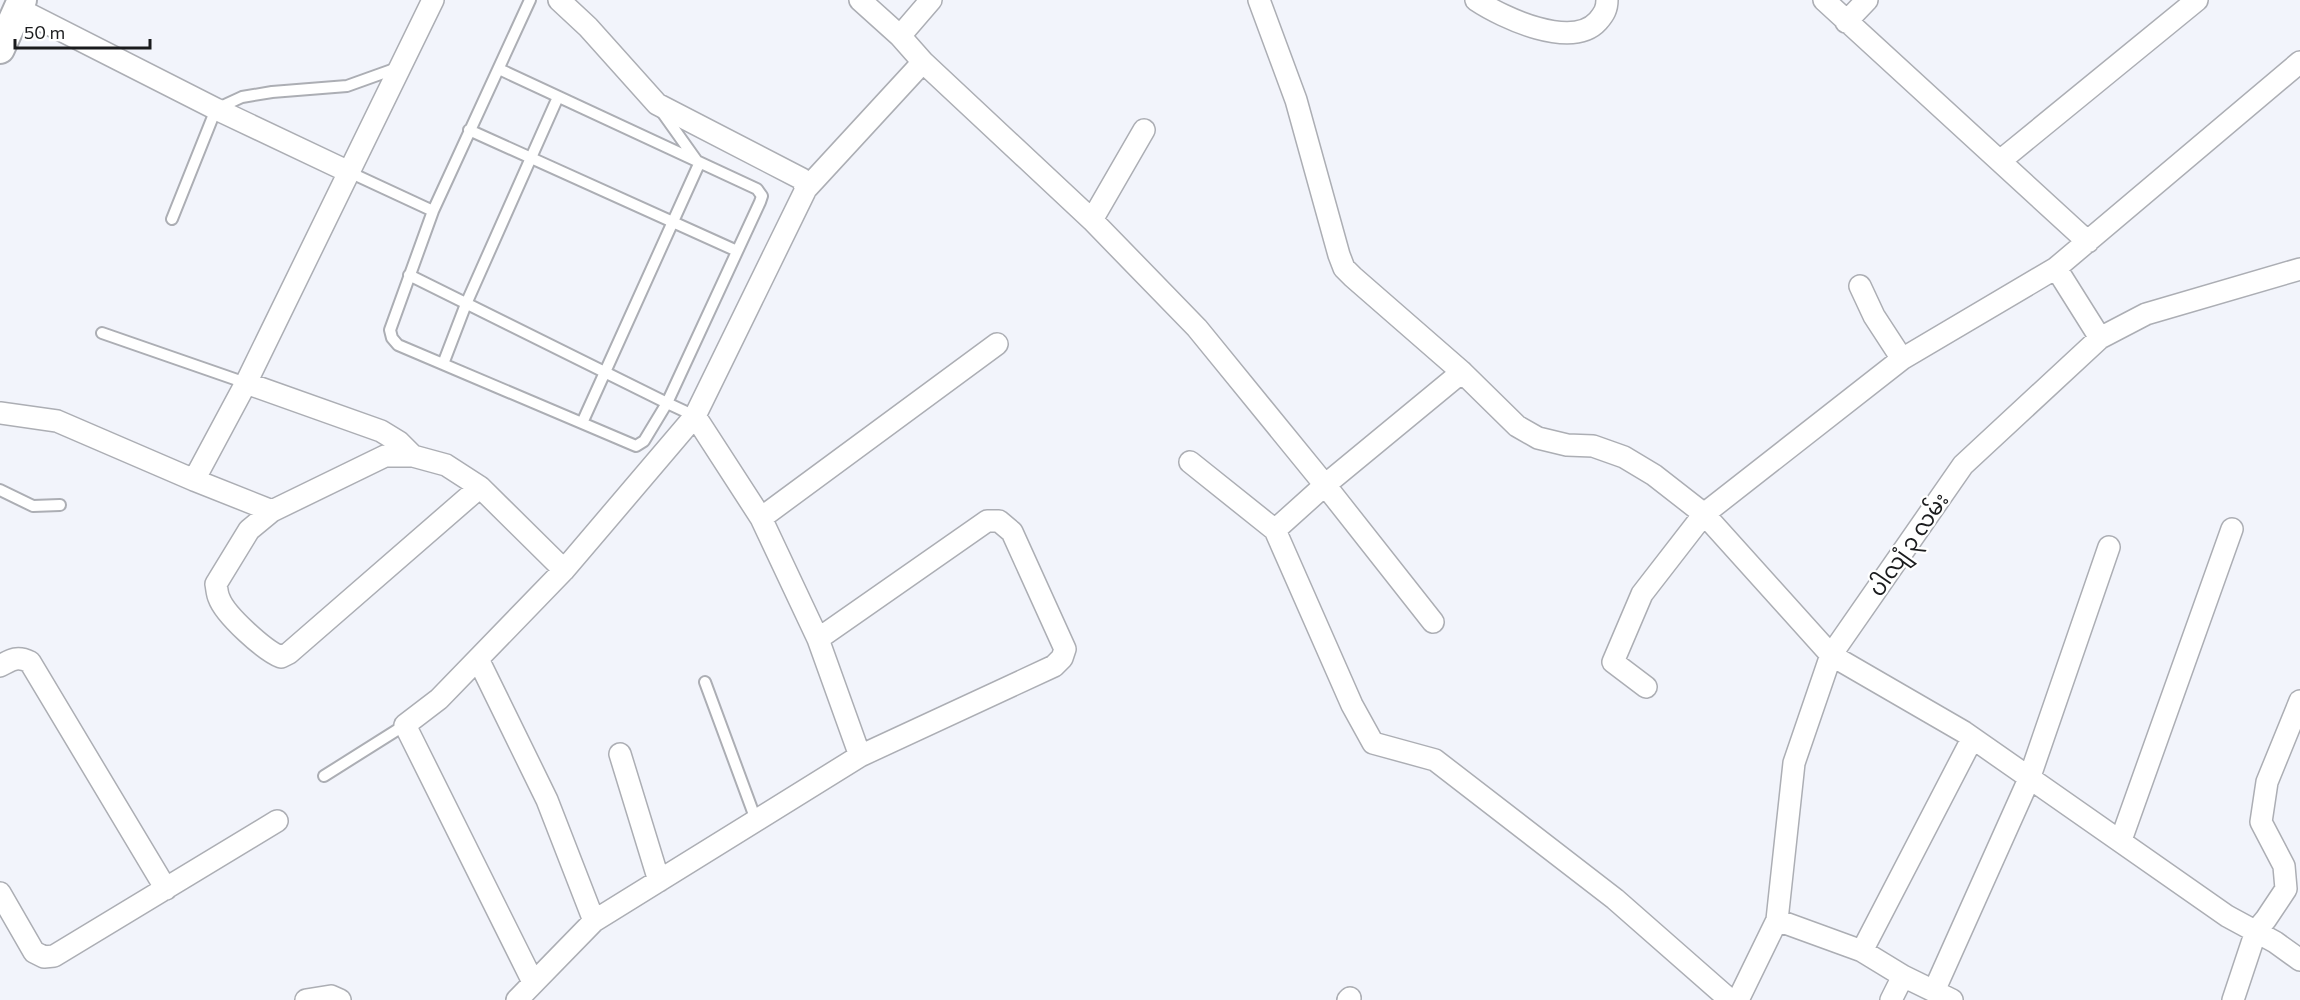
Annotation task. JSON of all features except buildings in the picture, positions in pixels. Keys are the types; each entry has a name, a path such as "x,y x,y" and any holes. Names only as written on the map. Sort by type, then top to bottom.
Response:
{"main road":[{"path":"0,49 20,4"}],"street":[{"path":"194,480 246,383 403,66 433,0"},
{"path":"559,0 588,27 657,104 802,179 806,189"},
{"path":"860,0 1092,220 1197,328 1325,484 1433,622"},
{"path":"900,36 931,0"},
{"path":"1259,0 1296,100 1344,268 1462,372 1516,426 1538,438 1567,445 1593,446 1624,457 1654,475 1704,514 1832,655 1972,739 2121,840 2227,916 2256,931 2300,960"},
{"path":"1476,0 1543,30 1569,34 1587,31 1607,8 1607,0"},
{"path":"1824,0 2088,242"},
{"path":"1846,22 1867,0"},
{"path":"2000,161 2197,0"},
{"path":"20,4 216,109 349,172"},
{"path":"533,982 405,725 439,699 564,570 695,416 806,189 923,62"},
{"path":"1646,687 1613,662 1642,594 1704,514 1902,359 2056,268 2300,62"},
{"path":"1092,220 1144,130"},
{"path":"2056,268 2100,338"},
{"name":"ပါလျံ ၃ လမ်း","path":"1738,1000 1777,920 1794,763 1832,655 1964,465 2100,338 2146,314 2300,269"},
{"path":"1860,286 1874,316 1902,359"},
{"path":"761,518 997,344"},
{"path":"1275,530 1325,484 1462,372"},
{"path":"246,383 381,431 399,442 413,456"},
{"path":"0,413 57,422 272,511"},
{"path":"695,416 761,518 818,639 860,756"},
{"path":"480,487 289,653 281,657 272,653 230,615 219,600 216,584 249,530 272,511 386,456 413,456 446,465 480,487 564,570"},
{"path":"1190,462 1275,530 1352,705 1373,743 1436,760 1615,899 1730,1000"},
{"path":"517,1000 594,921 860,756 1054,666 1062,658 1065,649 1012,532 999,522 987,521 818,639"},
{"path":"2121,840 2232,529"},
{"path":"1777,920 1862,951 1903,976 1943,996 2029,779 2109,547"},
{"path":"0,666 11,659 21,657 30,662 166,889"},
{"path":"478,658 547,800 594,921"},
{"path":"2233,1000 2256,931 2286,889 2284,866 2262,822 2267,782 2300,703"},
{"path":"1862,951 1972,739"},
{"path":"620,754 659,881"},
{"path":"0,893 34,952 44,957 54,956 277,821"},
{"path":"1891,1000 1903,976"},
{"path":"306,1000 331,996 340,1000"}],"lane":[{"path":"499,69 757,189 762,196 668,403 644,441 636,446 398,345 392,338 390,330 433,211 530,0"},
{"path":"172,219 216,109 242,97 272,92 347,86 403,66"},
{"path":"443,364 466,304 558,97"},
{"path":"657,104 699,164"},
{"path":"469,129 737,251"},
{"path":"582,423 699,164"},
{"path":"349,172 433,211"},
{"path":"409,275 695,416"},
{"path":"102,333 246,383"},
{"path":"0,490 33,506 60,505"},
{"path":"705,682 756,820"},
{"path":"324,776 405,725"}]}
